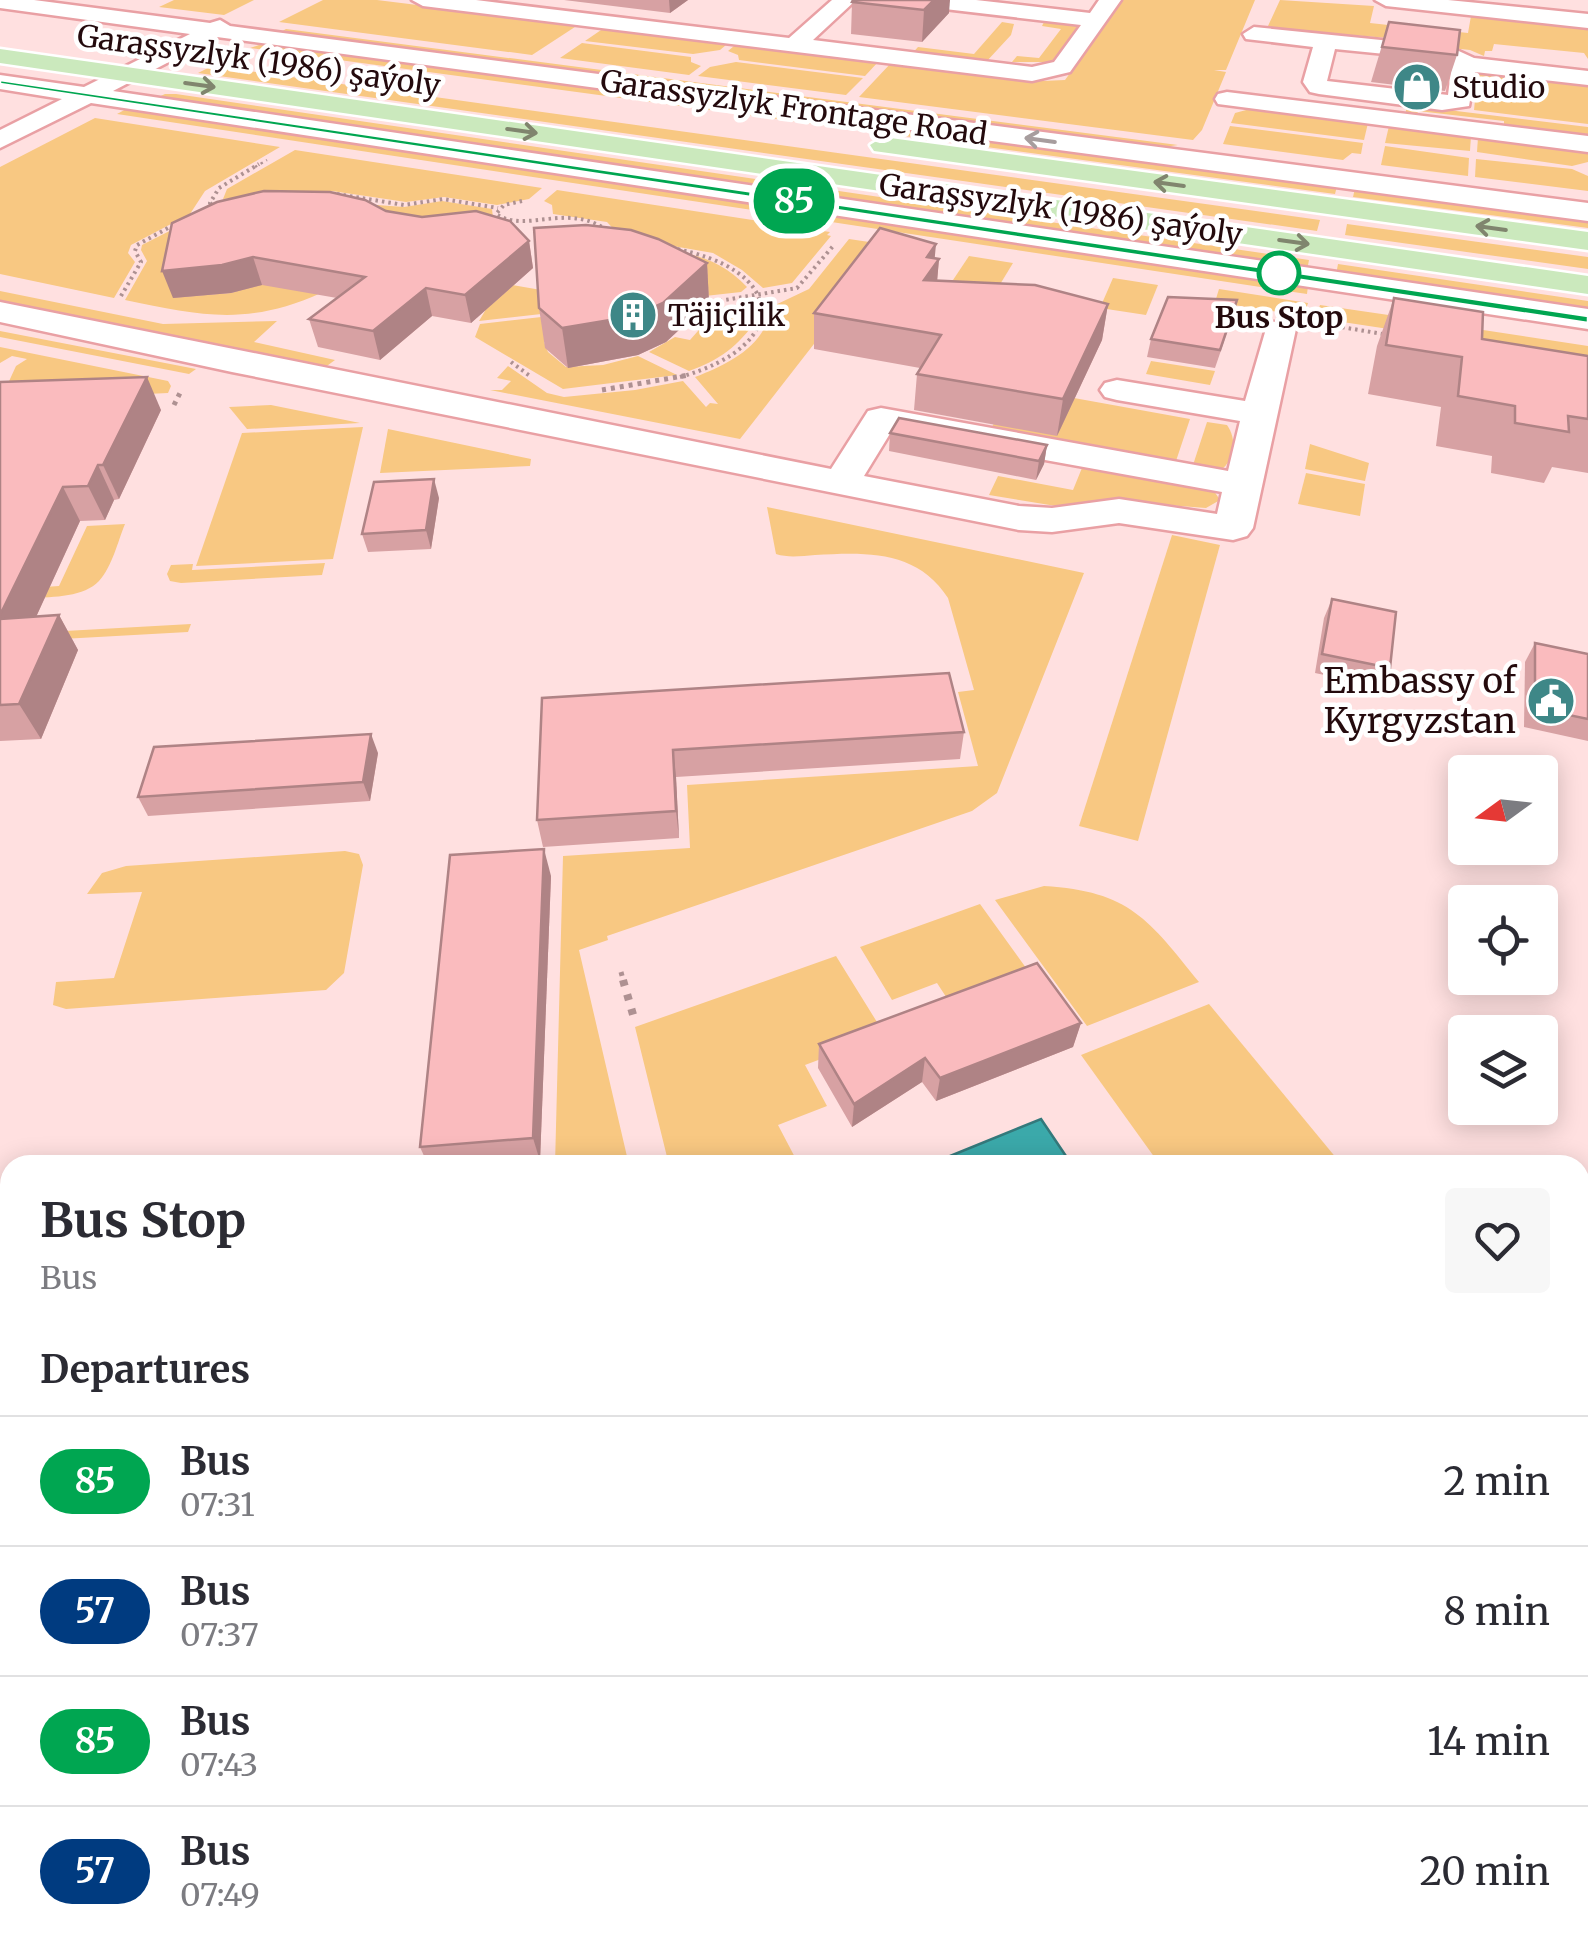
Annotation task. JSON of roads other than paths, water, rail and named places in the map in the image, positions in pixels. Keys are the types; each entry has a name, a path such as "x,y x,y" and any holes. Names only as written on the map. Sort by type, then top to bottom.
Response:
{"main road":[{"name":"Garaşsyzlyk (1986) şaýoly","path":"0,24 68,38 178,49 1588,241"},
{"name":"Garaşsyzlyk (1986) şaýoly","path":"8,61 128,74 1588,285"}],"street":[{"path":"8,61 152,0"},
{"path":"423,0 794,46 1006,54 1032,74 1062,67 1110,0"},
{"path":"519,12 545,0"},
{"path":"794,46 846,0"},
{"path":"920,0 1096,20"},
{"path":"1386,0 1396,1 1392,16 1444,22 1446,6 1500,6 1588,21"},
{"name":"Garassyzlyk Frontage Road","path":"0,2 1588,212"},
{"path":"0,140 248,13"},
{"path":"1006,54 1039,14"},
{"path":"554,50 596,22"},
{"path":"1202,161 1251,41 1290,38 1463,58 1461,98 1456,103 1376,137"},
{"path":"1282,64 1290,38"},
{"path":"1326,41 1316,84 1376,137"},
{"path":"1463,64 1588,78"},
{"path":"0,82 1588,319"},
{"path":"1220,119 1376,137 1588,144"},
{"path":"0,312 1019,518 1052,520 1119,511 1233,528 1280,329"},
{"path":"1117,390 1260,414"},
{"path":"841,483 881,419 1244,485"}],"water":[{"path":"1041,1119 1065,1155 953,1155"}],"place":[{"name":"Studio","path":"1417,87"},
{"name":"Bus Stop","path":"1279,273"},
{"name":"Täjiçilik","path":"633,315"},
{"name":"Embassy of Kyrgyzstan","path":"1551,701"}]}
